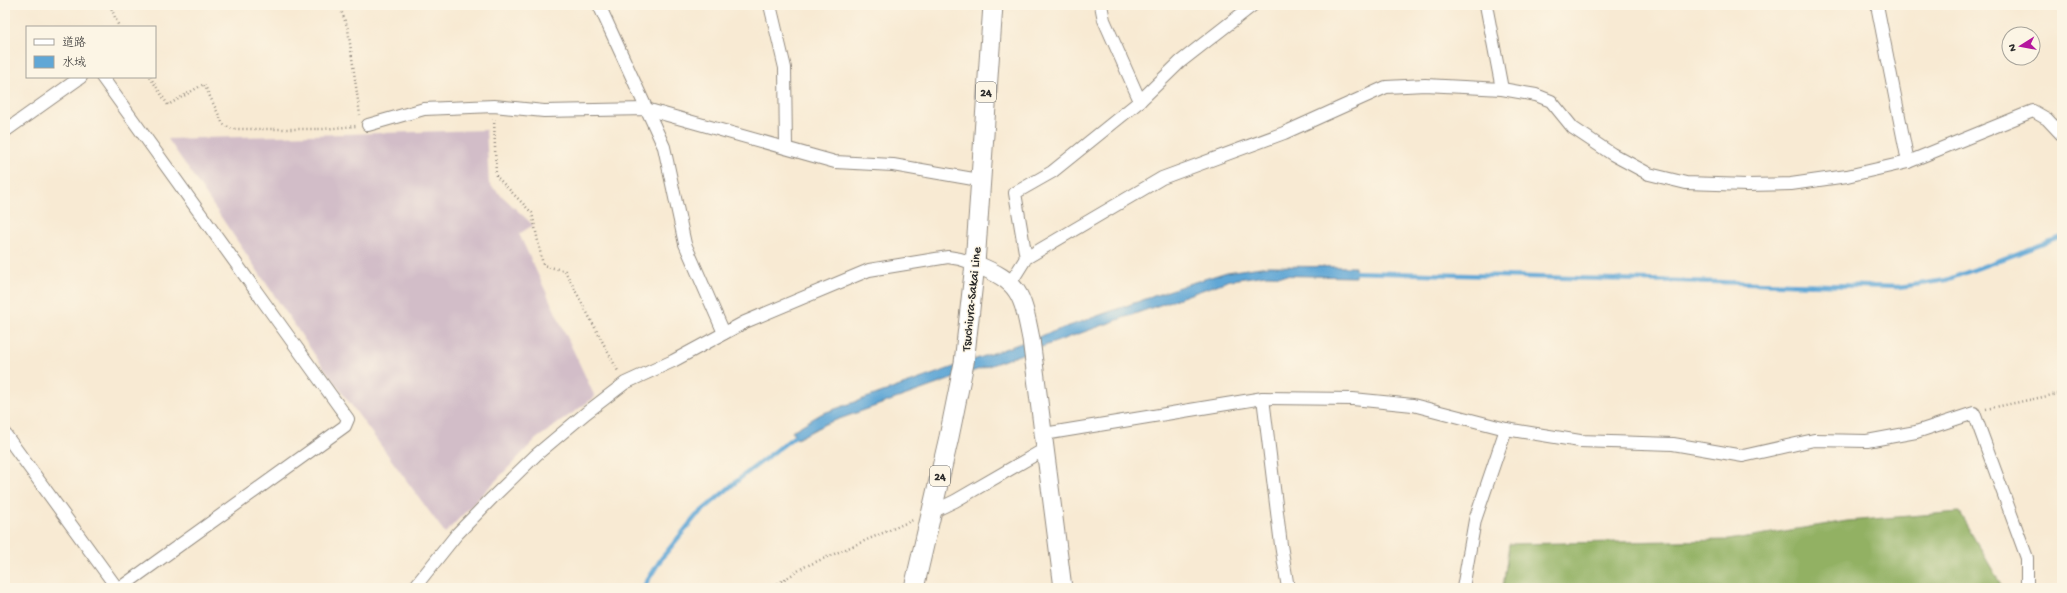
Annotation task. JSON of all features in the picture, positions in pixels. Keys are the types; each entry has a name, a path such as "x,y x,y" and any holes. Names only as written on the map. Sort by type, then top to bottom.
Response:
{"main road":[{"name":"Tsuchiura-Sakai Line","path":"914,588 964,364 975,264 990,6"}],"street":[{"path":"599,5 664,147 685,244 724,333"},
{"path":"770,5 785,68 786,148"},
{"path":"1100,5 1104,20 1140,101"},
{"path":"1026,258 1015,193 1052,172 1140,101 1180,62 1253,5"},
{"path":"1486,5 1502,89"},
{"path":"1877,5 1908,162"},
{"path":"5,131 80,78"},
{"path":"103,78 348,419 345,426 120,588"},
{"path":"1011,282 1026,258 1162,178 1284,132 1386,87 1425,85 1502,89 1536,95 1551,102 1573,128 1612,154 1649,174 1686,183 1747,185 1791,184 1847,176 1908,162 2033,111 2047,119 2062,135"},
{"path":"365,125 424,108 494,106 544,112 646,109 835,162 893,165 979,180"},
{"path":"414,588 457,534 492,498 542,451 625,383 673,361 745,322 869,270 948,257 960,258 1011,282 1019,293 1025,310 1044,434 1063,588"},
{"path":"1044,434 1262,398 1353,399 1413,405 1506,429 1580,441 1673,444 1743,456 1814,440 1867,441 1916,432 1974,413 2027,558 2027,588"},
{"path":"1262,398 1288,588"},
{"path":"1463,588 1475,520 1506,429"},
{"path":"5,434 117,588"},
{"path":"932,512 955,501 1038,454 1046,452"}],"path":[{"path":"110,5 119,26"},
{"path":"151,78 168,105 204,84 223,124 232,129 324,129 365,125 348,29 339,5"},
{"path":"494,106 496,176 532,213 543,265 565,271 625,383"},
{"path":"1974,413 1994,406 2062,393"},
{"path":"771,588 804,566 932,512"}],"shaded area":[{"path":"486,130 489,184 533,225 519,234 595,397 536,439 445,533 319,361 168,139"}],"green space":[{"path":"1959,512 2003,588 1503,588 1509,544 1728,540 1847,521"}],"water":[{"path":"1268,266 1355,267 1355,277 1266,275 1230,280 825,424 797,439 792,431 821,414 1185,285 1227,272"}],"waterway":[{"path":"1350,272 1899,287 1946,280 2062,237"},
{"path":"643,588 661,559 696,516 744,475 799,433"}]}
